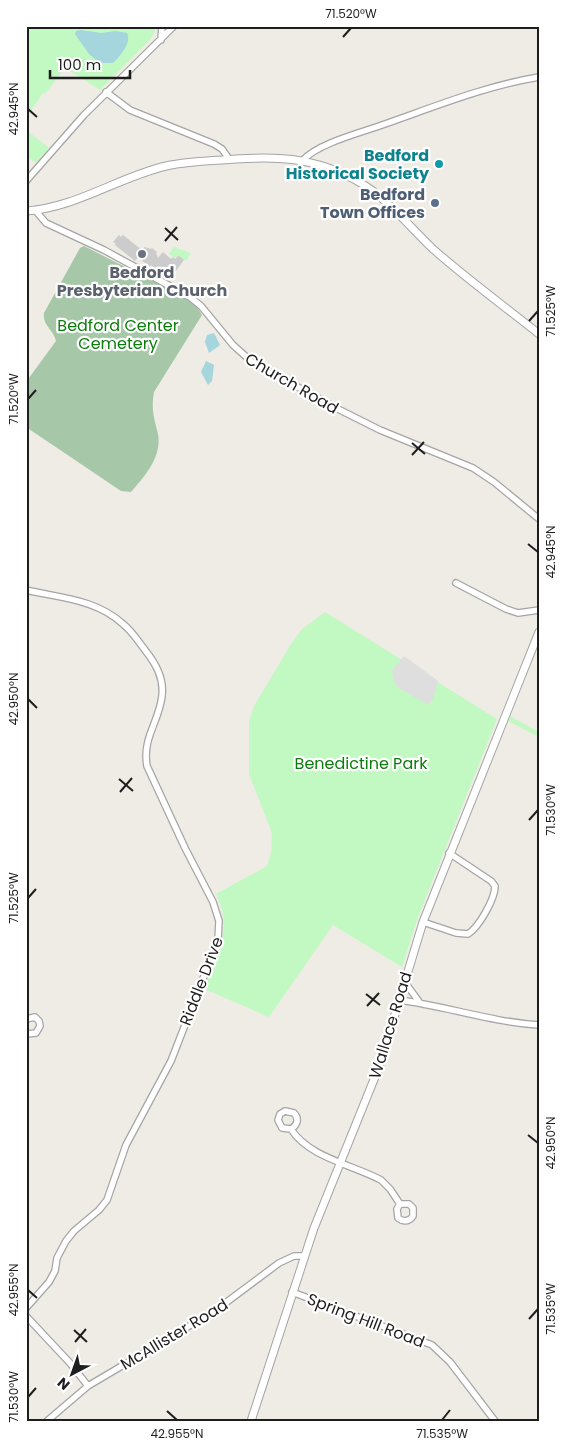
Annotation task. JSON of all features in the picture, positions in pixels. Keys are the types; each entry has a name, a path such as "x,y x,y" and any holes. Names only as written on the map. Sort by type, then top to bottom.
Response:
{"street":[{"path":"161,40 162,26"},
{"path":"26,181 106,92 174,26"},
{"path":"303,160 318,148 371,129 483,90 539,77"},
{"path":"106,92 130,110 214,144 222,149 229,159"},
{"path":"26,211 52,207 165,166 268,156 303,160 347,176 372,190 435,250 539,334"},
{"name":"Church Road","path":"35,210 46,223 104,250 190,297 202,306 233,345 252,362 380,430 473,468 494,482 539,520"},
{"path":"456,583 518,613 539,610"},
{"name":"Riddle Drive","path":"26,590 79,600 113,616 132,633 158,669 162,680 162,693 160,705 147,740 145,753 147,766 185,848 213,902 218,914 220,927 214,952 171,1061 128,1139 107,1200 66,1241 57,1258 55,1271 49,1282 26,1308"},
{"name":"Wallace Road","path":"251,1421 305,1256 340,1162 379,1067 423,922 539,632"},
{"path":"423,922 456,933 468,934 478,926 495,892 496,886 491,881 449,853"},
{"path":"404,982 420,1003"},
{"path":"399,1000 511,1022 539,1025"},
{"path":"26,1019 35,1017 39,1021 40,1026 36,1033 26,1034"},
{"path":"291,1129 307,1146 381,1180 400,1204"},
{"name":"McAllister Road","path":"47,1421 88,1386 216,1310 279,1263 294,1256 305,1256"},
{"name":"Spring Hill Road","path":"292,1292 432,1345 450,1362 495,1421"},
{"path":"26,1316 59,1350 88,1386"}],"shaded area":[{"name":"Bedford Presbyterian Church","path":"119,235 121,237 123,235 142,249 145,247 152,248 157,252 158,258 163,252 171,259 173,257 175,259 179,255 184,260 175,272 169,267 166,270 163,268 161,270 151,265 150,267 139,256 135,261 115,245 113,242"},
{"path":"404,656 438,681 433,699 428,705 399,688 394,682 392,670"}],"green space":[{"path":"26,26 158,26 149,41 100,90 65,68 45,94 43,93 26,118"},
{"path":"26,130 49,148 37,163 26,157"},
{"name":"Bedford Center Cemetery","path":"84,246 182,296 195,304 202,315 154,392 153,409 159,442 157,451 151,466 131,492 121,491 26,427 26,382 56,341 46,324 44,313 80,248"},
{"path":"174,247 191,253 186,261 178,255 175,258 169,254"},
{"name":"Benedictine Park","path":"325,612 497,719 418,917 402,967 333,925 269,1017 202,988 217,953 223,931 221,907 216,894 267,866 271,853 272,833 249,774 249,722 254,706 302,629"},
{"path":"510,716 539,732 539,737 508,721"}],"water":[{"path":"76,31 101,33 116,31 127,33 127,45 113,63 100,63 89,54 75,34"},
{"path":"214,333 220,345 209,353 205,342 207,335"},
{"path":"206,361 214,365 212,381 208,385 201,372"}],"place":[{"name":"Bedford Historical Society","path":"439,164"},
{"name":"Bedford Town Offices","path":"435,203"},
{"name":"Bedford Presbyterian Church","path":"142,254"}]}
